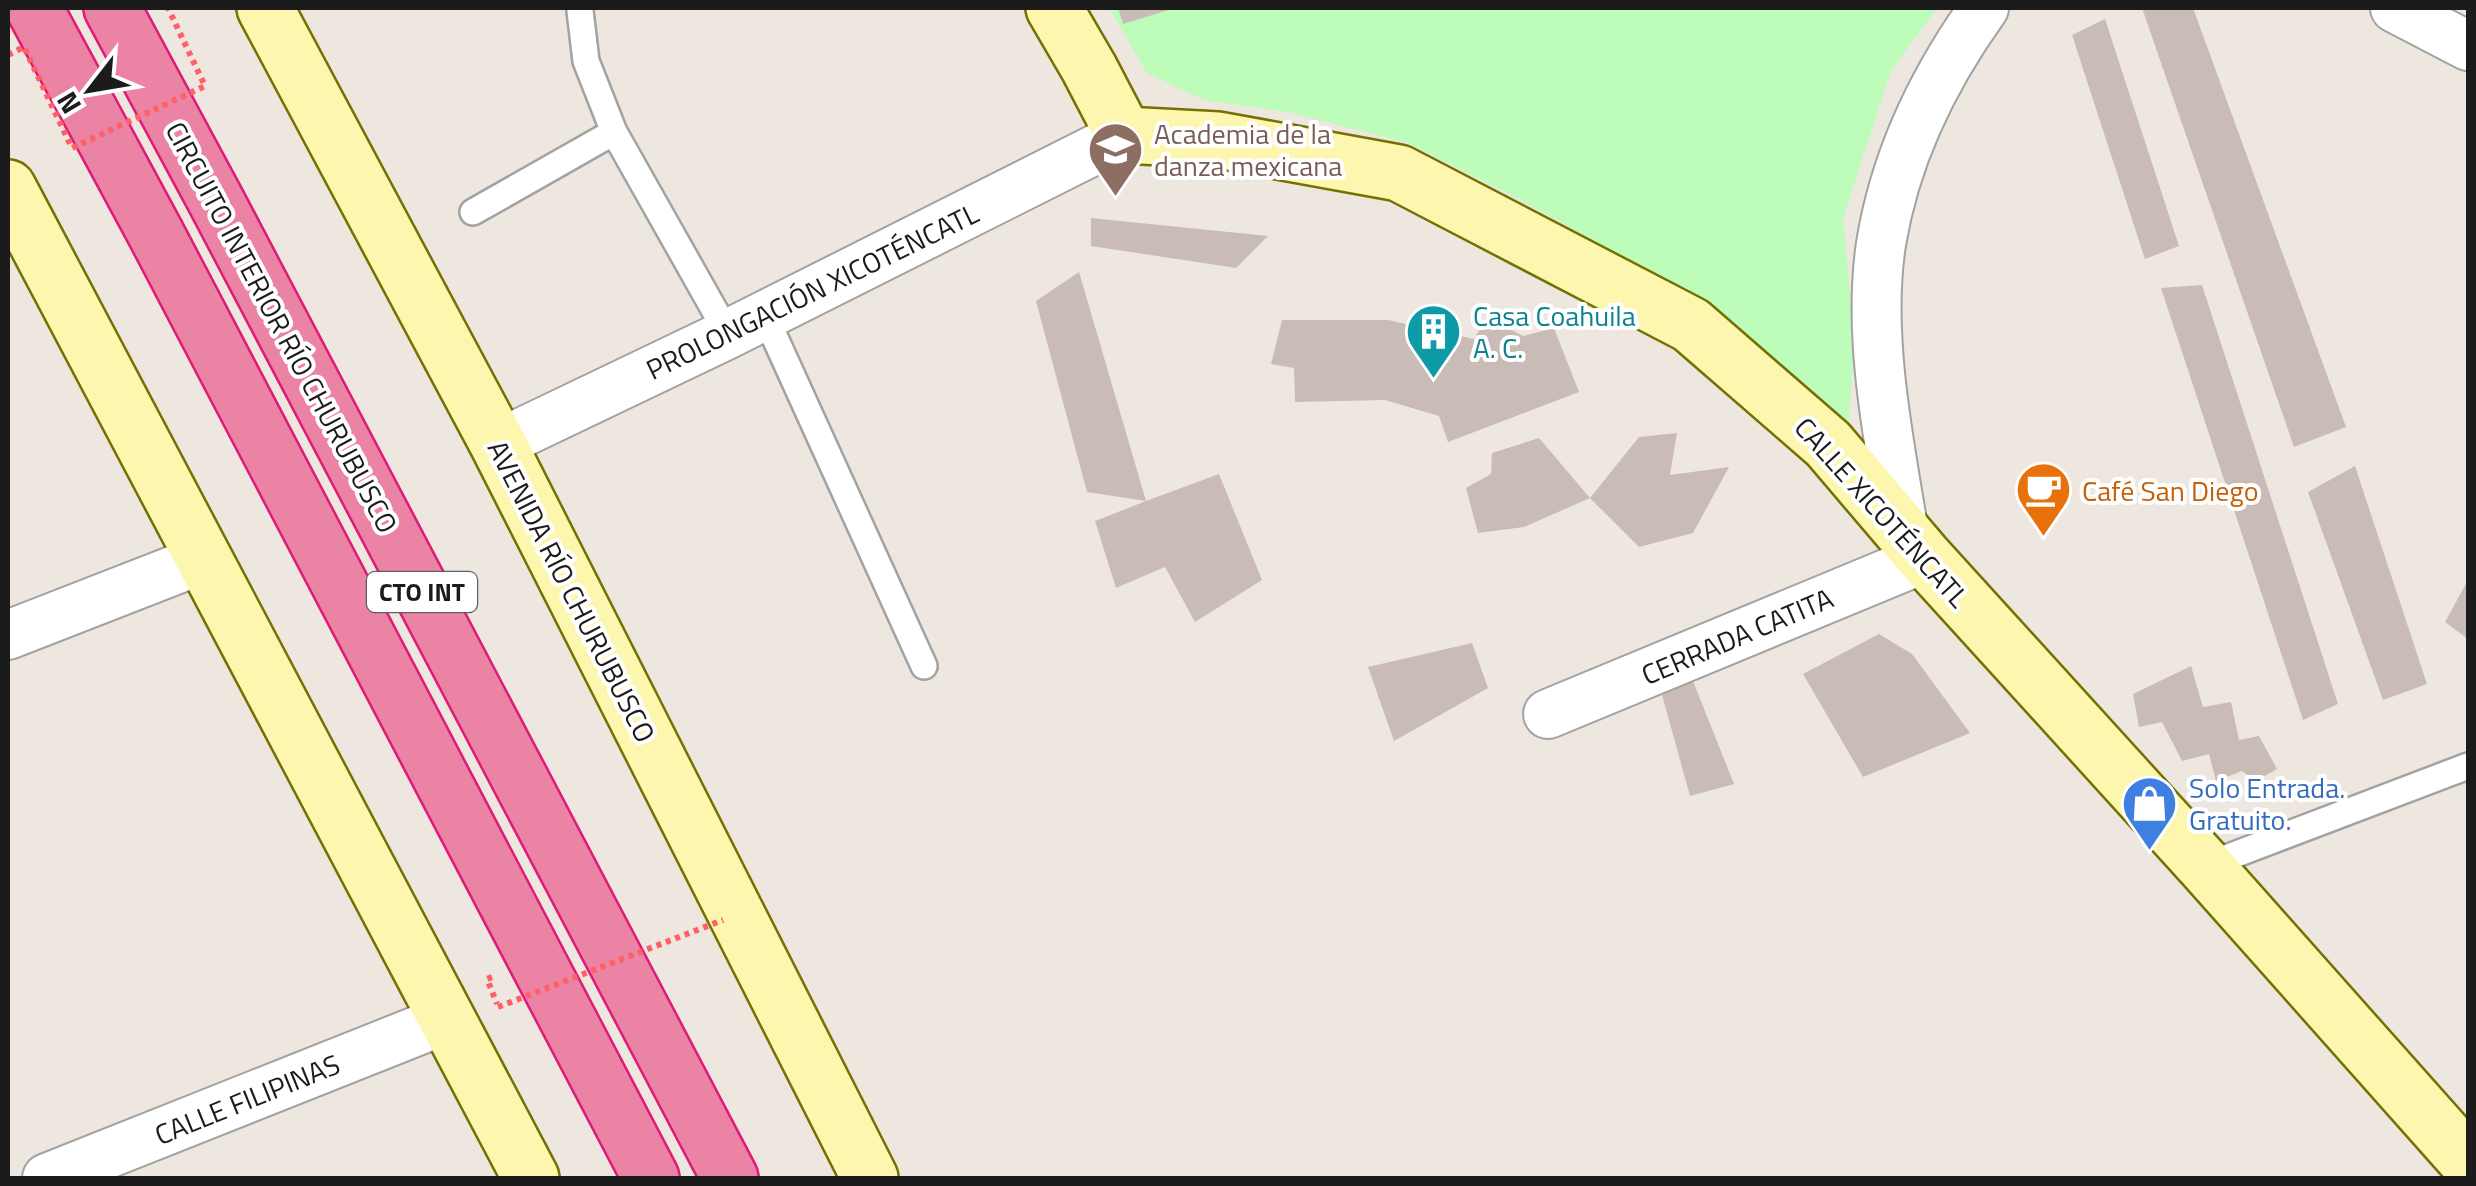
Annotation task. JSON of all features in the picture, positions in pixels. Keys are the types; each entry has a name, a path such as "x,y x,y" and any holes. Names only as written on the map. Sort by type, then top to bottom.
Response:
{"highway":[{"name":"CTO INT","path":"34,8 651,1178"},
{"name":"CIRCUITO INTERIOR RÍO CHURUBUSCO","path":"112,8 730,1178"},
{"path":"576,1037 614,1178"}],"main road":[{"name":"AVENIDA RÍO CHURUBUSCO","path":"265,8 498,444 870,1178"},
{"path":"1054,8 1124,135"},
{"name":"CALLE XICOTÉNCATL","path":"1124,135 1218,140 1400,173 1690,325 1828,444 1914,545 2468,1162"},
{"path":"8,188 204,558 472,1013 532,1178"}],"street":[{"path":"1914,545 1886,418 1878,297 1881,246 1902,161 1922,111 1945,66 1984,8"},
{"path":"2395,8 2468,46"},
{"name":"PROLONGACIÓN XICOTÉNCATL","path":"498,444 746,325 1124,135"},
{"name":"CERRADA CATITA","path":"1548,714 1914,545"},
{"path":"8,635 204,558"},
{"name":"CALLE FILIPINAS","path":"47,1178 472,1013"}],"lane":[{"path":"580,11 586,60 614,132 746,325 924,666"},
{"path":"473,212 614,132"},
{"path":"2205,866 2468,766"}],"path":[{"path":"8,55 24,47 72,148 205,86 168,8"},
{"path":"472,1013 723,920"},
{"path":"472,1013 487,978"}],"green space":[{"path":"1109,8 1937,8 1891,71 1843,218 1855,346 1847,438 1837,447 1709,304 1511,195 1405,142 1288,112 1204,100 1147,73"}],"building":[{"path":"1118,8 1175,8 1123,24"},
{"path":"2142,8 2193,8 2346,427 2294,447"},
{"path":"2105,19 2179,246 2145,259 2072,35"},
{"path":"1091,218 1268,236 1236,268 1091,246"},
{"path":"1079,272 1146,501 1087,492 1036,301"},
{"path":"2202,285 2338,704 2303,720 2161,288"},
{"name":"Casa Coahuila A. C.","path":"1487,317 1523,336 1554,328 1579,392 1448,442 1439,416 1385,400 1295,402 1294,368 1271,364 1282,320 1388,320 1474,339"},
{"path":"1677,433 1670,475 1729,467 1693,533 1639,547 1590,498 1639,437"},
{"path":"1539,438 1590,498 1524,527 1478,533 1466,488 1491,474 1492,453"},
{"path":"2355,466 2427,684 2383,700 2308,492"},
{"path":"1219,474 1262,580 1195,622 1165,567 1116,588 1095,521"},
{"path":"2468,580 2468,639 2445,622"},
{"path":"1879,634 1912,654 1970,733 1863,777 1803,674"},
{"path":"1472,643 1488,688 1394,741 1368,667"},
{"path":"2191,666 2203,707 2231,702 2239,740 2259,736 2277,769 2256,781 2242,771 2216,781 2209,754 2182,761 2162,722 2139,727 2133,694"},
{"path":"1693,681 1734,784 1690,796 1662,695"}],"place":[{"name":"Academia de la danza mexicana","path":"1115,198"},
{"name":"Casa Coahuila A. C.","path":"1434,380"},
{"name":"Café San Diego","path":"2043,539"},
{"name":"Solo Entrada. Gratuito.","path":"2150,852"}]}
